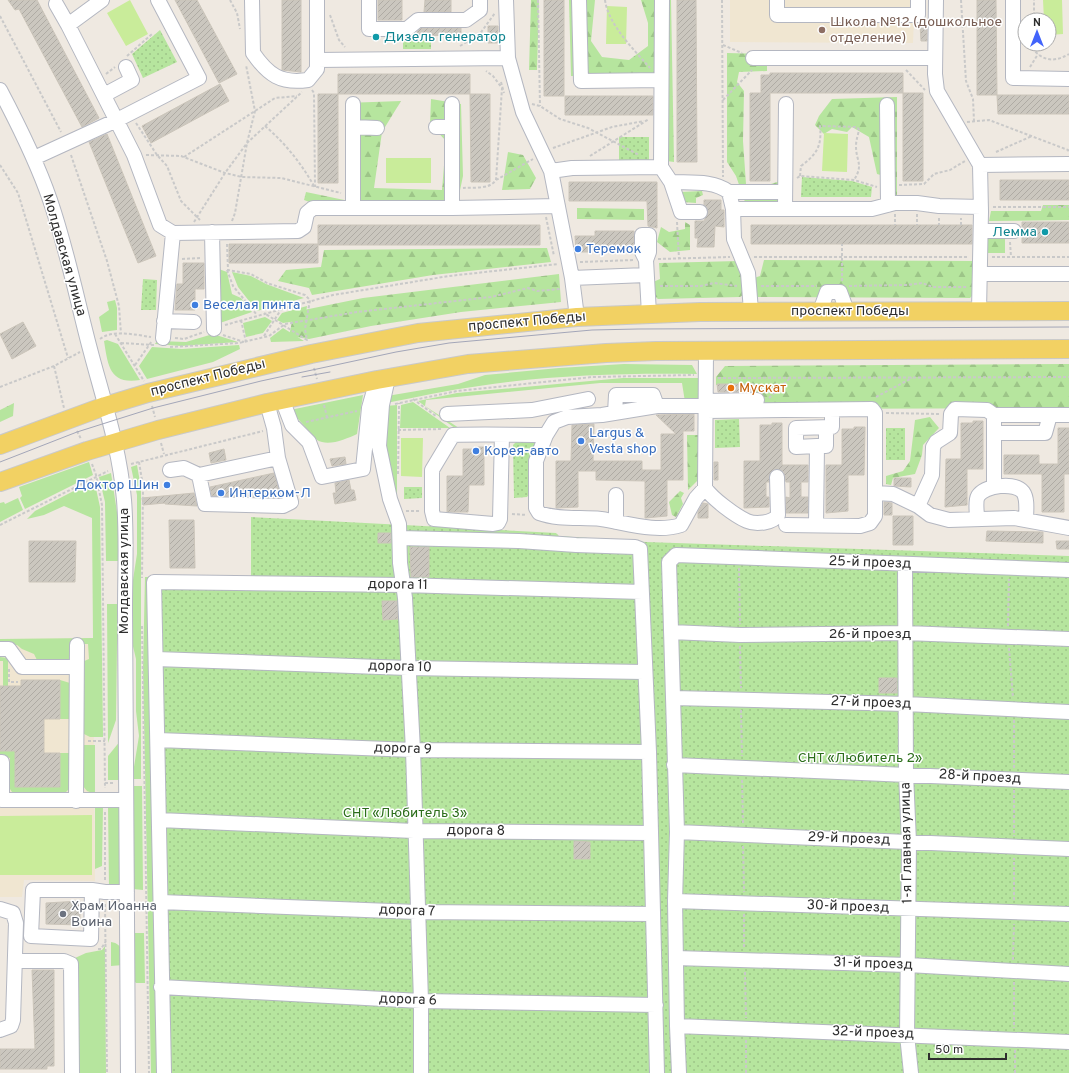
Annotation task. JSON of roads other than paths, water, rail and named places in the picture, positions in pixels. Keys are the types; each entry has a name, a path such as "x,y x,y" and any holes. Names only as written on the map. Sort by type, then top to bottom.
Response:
{"main road":[{"name":"проспект Победы","path":"0,446 105,406 148,392 239,370 364,343 461,328 577,317 649,314 751,311 1069,310"},
{"path":"0,482 115,442 275,401 382,379 468,364 606,353 1069,349"}],"street":[{"path":"68,26 102,0"},
{"path":"34,158 117,120 199,78 158,0"},
{"path":"252,0 253,53 259,62 271,73 284,80 309,82 317,69 317,0"},
{"path":"369,0 369,29 407,29 418,20 466,20 480,10 480,0"},
{"path":"579,0 581,80 661,80"},
{"path":"655,167 661,115 662,0"},
{"path":"777,0 777,15 918,15 918,0"},
{"path":"936,0 935,74 938,91 941,100 977,161 981,207 979,311"},
{"path":"1013,0 1013,78 1069,79"},
{"path":"56,4 134,154 160,225 180,233 227,231 298,231 304,228 307,213 313,208 352,202 452,208 558,206"},
{"path":"502,5 508,58 521,106 547,158 558,206 577,317"},
{"path":"317,60 508,58"},
{"path":"753,58 935,58"},
{"path":"104,95 132,80 126,66"},
{"name":"Молдавская улица","path":"0,90 4,108 34,158 50,200 64,245 115,442 124,498 126,538 124,609 128,1073"},
{"path":"352,202 353,104"},
{"path":"452,104 452,208"},
{"path":"785,209 786,104"},
{"path":"887,105 888,205"},
{"path":"353,127 376,128"},
{"path":"436,127 452,127"},
{"path":"547,158 572,168 655,167 671,182 681,212 700,212"},
{"path":"977,161 1069,164"},
{"path":"671,182 714,185 726,190 785,187"},
{"path":"726,190 733,209 734,239 747,269 750,286 751,311"},
{"path":"733,209 872,209 895,203 981,207"},
{"path":"981,231 1012,231"},
{"path":"212,232 214,329"},
{"path":"160,342 164,321 171,259 180,233"},
{"path":"646,260 649,314"},
{"path":"980,280 1069,274"},
{"path":"572,283 647,281"},
{"path":"164,321 194,322"},
{"path":"706,351 706,406 705,488 696,498 681,525 674,527 642,527 616,522 539,513 536,508 536,461 546,435 554,422 567,417 615,413 657,406 706,406 757,406 832,410 872,409 875,413 875,516 870,523 860,526 786,525"},
{"path":"275,401 292,426 309,442 322,477 363,469 369,408 382,379"},
{"path":"382,379 379,446 390,499 399,524 413,750 414,831 421,1001 421,1073"},
{"path":"447,414 532,410 588,398"},
{"path":"199,475 205,504 283,506 291,502 278,458 274,428 275,401"},
{"path":"918,506 932,475 933,447 936,442 950,433 951,414 955,409 987,410 994,415 1069,415"},
{"path":"532,410 554,422"},
{"path":"826,427 826,446 796,447 796,428 826,427 832,427 832,410"},
{"path":"994,415 994,486"},
{"path":"994,433 1045,433 1050,415"},
{"path":"502,435 500,514 498,522 493,524 439,521 434,519 432,511 432,470 453,435 502,435 546,435"},
{"path":"816,446 816,525"},
{"path":"170,470 184,468 199,475 278,458"},
{"path":"705,488 712,496 747,521 769,522 775,520 778,515 777,476"},
{"path":"977,518 977,498 984,490 994,486 1018,488 1023,492 1026,499 1026,520"},
{"path":"875,493 893,494 918,506 930,515 949,520 1014,518 1069,528"},
{"path":"616,495 616,522"},
{"path":"400,538 519,541 635,547 640,549 644,672 649,752 650,833 658,1073"},
{"name":"25-й проезд","path":"671,632 669,562 672,557 676,555 905,565 1069,570"},
{"name":"1-я Главная улица","path":"905,565 906,774 909,842 908,1035 911,1073"},
{"name":"дорога 11","path":"156,659 148,582 403,585 642,592"},
{"path":"671,632 677,832 675,901 677,1026 680,1073"},
{"name":"26-й проезд","path":"671,632 740,635 905,633 1069,639"},
{"path":"76,645 76,801"},
{"path":"0,649 9,649 22,667 76,667"},
{"path":"156,659 161,902 161,987 164,1073"},
{"name":"дорога 10","path":"156,659 408,668 644,672"},
{"name":"27-й проезд","path":"674,698 906,704 1069,712"},
{"name":"дорога 9","path":"158,740 413,750 649,752"},
{"path":"0,762 2,762 2,800 126,800"},
{"name":"28-й проезд","path":"674,765 1069,782"},
{"name":"дорога 8","path":"159,820 414,831 650,833"},
{"name":"29-й проезд","path":"677,832 1069,850"},
{"path":"99,891 91,939 32,936 33,890 99,891 127,892"},
{"name":"30-й проезд","path":"675,901 1069,914"},
{"name":"дорога 7","path":"161,902 417,912 653,914"},
{"path":"0,909 13,913 16,923 10,969 13,1020 10,1026 0,1030"},
{"name":"31-й проезд","path":"676,958 908,965 1069,974"},
{"path":"10,969 64,961 71,964 72,1073"},
{"name":"дорога 6","path":"161,987 421,1001 656,1005"},
{"name":"32-й проезд","path":"677,1026 1069,1042"}],"tram line":[{"path":"0,462 77,432 153,408 261,381 396,352 449,343 592,330 1069,327"},
{"path":"302,377 330,372"}],"place":[{"name":"Школа №12 (дошкольное отделение)","path":"822,30"},
{"name":"Дизель генератор","path":"376,37"},
{"name":"Лемма","path":"1045,232"},
{"name":"Теремок","path":"578,249"},
{"name":"Веселая пинта","path":"195,305"},
{"name":"Мускат","path":"731,388"},
{"name":"Largus & Vesta shop","path":"581,441"},
{"name":"Корея-авто","path":"476,451"},
{"name":"Доктор Шин","path":"167,485"},
{"name":"Интерком-Л","path":"221,493"},
{"name":"Храм Иоанна Воина","path":"63,914"}],"park label":[{"name":"СНТ «Любитель 2»","path":"860,758"},
{"name":"СНТ «Любитель 3»","path":"405,813"}]}
